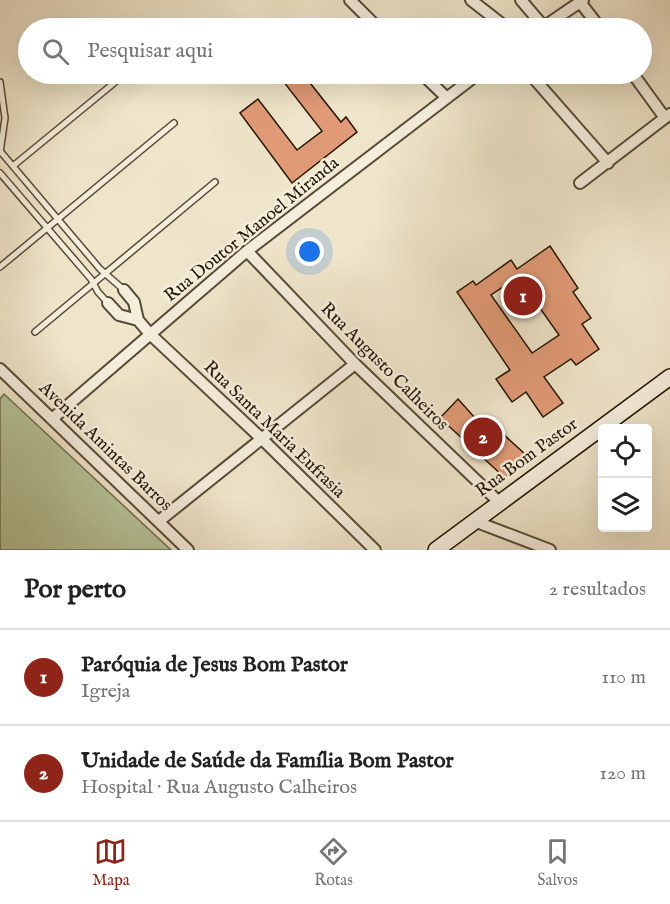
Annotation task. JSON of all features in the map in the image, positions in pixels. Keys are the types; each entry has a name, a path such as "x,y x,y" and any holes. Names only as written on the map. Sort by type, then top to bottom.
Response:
{"main road":[{"name":"Rua Bom Pastor","path":"436,550 670,377"}],"street":[{"path":"350,0 368,18"},
{"path":"471,0 494,18"},
{"path":"521,0 535,18"},
{"path":"557,18 582,1 593,18"},
{"path":"432,84 446,97"},
{"name":"Rua Doutor Manoel Miranda","path":"52,419 248,251 464,84"},
{"path":"539,84 608,163"},
{"path":"580,183 668,116 641,84"},
{"name":"Rua Augusto Calheiros","path":"248,251 355,364 500,503"},
{"path":"108,303 119,315 138,320 134,302 123,290"},
{"name":"Rua Santa Maria Eufrasia","path":"138,320 375,550"},
{"path":"159,521 355,364"},
{"name":"Avenida Amintas Barros","path":"0,369 188,550"},
{"path":"474,521 536,548 550,550"}],"lane":[{"path":"0,82 5,118 1,153 105,274 123,290"},
{"path":"13,166 114,84"},
{"path":"0,267 174,123"},
{"path":"0,173 108,303"},
{"path":"35,332 215,182"}],"green space":[{"path":"4,394 171,550 0,550 0,399"}],"building":[{"path":"285,84 311,84 341,122 346,117 357,132 292,183 240,113 258,99 297,150 322,131"},
{"path":"550,246 578,288 573,292 591,318 582,324 599,349 576,365 571,359 544,377 563,403 543,417 526,392 512,402 496,379 510,370 457,292 473,281 476,285 511,260 517,269","holes":["518,277 559,335 532,353 491,295"]},
{"path":"458,399 485,429 491,423 526,455 505,478 440,418"}],"place":[{"name":"Paróquia de Jesus Bom Pastor","path":"523,296"},
{"name":"Unidade de Saúde da Família Bom Pastor","path":"483,437"}]}
